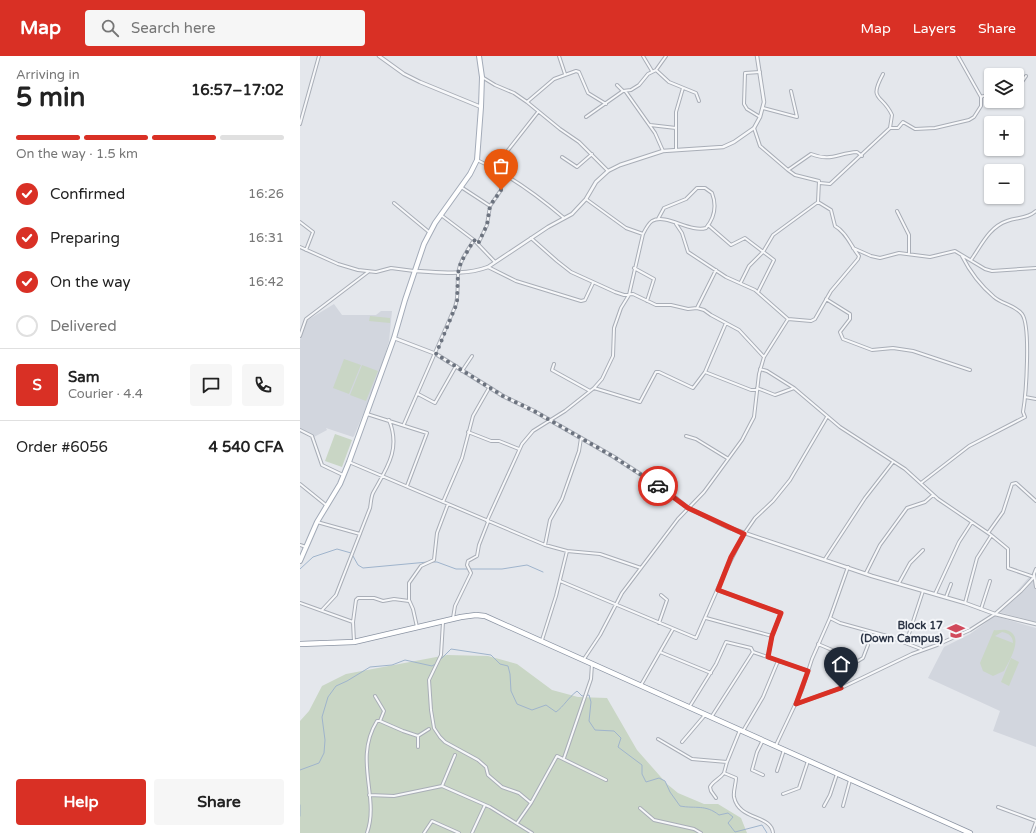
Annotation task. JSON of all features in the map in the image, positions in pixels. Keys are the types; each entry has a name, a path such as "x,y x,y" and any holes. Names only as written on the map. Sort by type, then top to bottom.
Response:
{"highway":[{"path":"300,644 354,642 472,615 486,616 690,706 970,833"}],"main road":[{"path":"300,561 326,505 349,462 394,338 414,271 429,232 461,187 477,160 480,148 482,76 479,56"}],"street":[{"path":"300,124 319,56"},
{"path":"379,56 404,74 481,107"},
{"path":"559,56 565,74"},
{"path":"643,56 652,71"},
{"path":"586,117 625,91 639,85 652,71 656,70 666,56"},
{"path":"300,247 338,264 368,272 376,272 391,268 414,271 458,273 477,271 488,267 548,227 572,214 586,199 593,186 608,171 620,165 663,151 723,147 734,142 754,128 763,108 757,56"},
{"path":"890,128 898,128 903,122 913,129 935,128 969,120 980,106 982,98 958,56"},
{"path":"656,70 669,82 696,93 699,101"},
{"path":"527,102 549,82 565,74 577,71 588,92 606,104"},
{"path":"760,72 745,73 743,101 747,109 760,117"},
{"path":"754,128 760,146 788,170 796,175 818,180 820,183 830,184 862,156 890,128 892,115 876,92 876,87 883,74"},
{"path":"482,76 495,86 514,93 527,102 592,154 608,171"},
{"path":"617,85 625,91 650,125 663,151"},
{"path":"676,149 678,101 683,88"},
{"path":"763,108 797,117 791,91"},
{"path":"494,168 538,112"},
{"path":"650,125 676,128"},
{"path":"788,170 811,154 824,159 832,158 848,152 857,152 862,156"},
{"path":"562,157 577,167 592,154"},
{"path":"477,160 501,172 534,193 565,218"},
{"path":"478,244 487,225 490,206 501,190 501,172"},
{"path":"741,282 749,266 763,252 773,235 818,202 820,183"},
{"path":"461,187 490,206"},
{"path":"453,619 455,606 471,573 467,564 468,561 477,556 479,545 488,521 519,449 533,431 551,420 594,388 602,379 614,356 614,328 621,308 629,295 643,234 651,222 658,219 664,208 686,199 697,188 705,188 712,192 716,207 714,214 708,225 700,229 658,219"},
{"path":"586,199 621,224 643,234"},
{"path":"676,224 682,233 688,252 726,277 741,282 758,292 788,319 813,321 826,299 859,256 852,248 843,231 835,226 831,210 818,202"},
{"path":"394,204 429,232"},
{"path":"971,260 994,228 1008,220 1029,216 1036,210"},
{"path":"897,211 909,235 909,254"},
{"path":"441,215 474,240 495,262"},
{"path":"300,222 312,232 306,250"},
{"path":"708,225 731,245 745,238 772,259 774,262 758,292"},
{"path":"531,238 557,261 593,283 621,295 633,294 656,305 671,305 688,309 697,308 704,310 739,330 764,356"},
{"path":"404,424 436,354 458,299 458,273 462,259 474,240"},
{"path":"852,248 874,258 880,258 891,254 909,254 930,257 955,251 988,271 1036,268"},
{"path":"921,483 974,442 1024,419 1025,320 1017,309 994,297 962,256"},
{"path":"488,267 516,281 581,301 585,300 593,283"},
{"path":"634,268 654,279 647,301"},
{"path":"697,308 716,270"},
{"path":"300,336 306,319 368,272"},
{"path":"826,299 850,314 850,319 840,332 843,339 872,350 893,348 913,351 970,370"},
{"path":"584,659 600,635 622,593 688,508 704,492 742,440 750,426 755,412 760,369 764,356 788,319"},
{"path":"594,388 640,402 656,372 664,373 693,388 705,372 726,323"},
{"path":"394,338 436,354 489,388 515,403 551,420 630,467 688,508 744,534 825,558 866,573 965,603 995,614 1036,624"},
{"path":"462,371 472,356"},
{"path":"554,364 552,370 590,391"},
{"path":"418,394 435,403 456,366"},
{"path":"760,369 794,388 827,417 894,462 921,483 933,495 991,535 1008,549 1008,568 1034,577"},
{"path":"705,372 751,390 757,389 775,395 794,388"},
{"path":"443,502 462,458 468,432 474,416 489,388"},
{"path":"1025,397 1036,399"},
{"path":"366,413 404,424 427,434 407,486"},
{"path":"560,581 616,603 672,629 696,638 706,618 729,562 744,534 759,513 774,501 790,480 827,417"},
{"path":"322,610 336,595 372,502 372,494 383,477 395,448 393,428 389,420"},
{"path":"300,430 312,436 322,465 343,475"},
{"path":"468,432 491,441 500,441 519,449"},
{"path":"686,436 696,439 728,458"},
{"path":"545,545 550,520 564,495 578,455 581,438"},
{"path":"349,462 545,545 567,551 600,554 641,568"},
{"path":"825,558 865,498 894,462"},
{"path":"988,533 1003,512 1012,484 1016,483 1036,501"},
{"path":"300,484 326,505"},
{"path":"866,573 880,546 907,508 925,502 933,495"},
{"path":"417,628 413,609 409,601 409,583 421,566 434,560 441,521 448,504"},
{"path":"318,522 360,534"},
{"path":"935,594 959,542 972,522"},
{"path":"965,603 978,558 991,535"},
{"path":"300,545 306,547"},
{"path":"899,583 910,563 923,550"},
{"path":"542,640 560,581 567,551"},
{"path":"776,745 796,704 818,644 830,618 848,567"},
{"path":"1036,568 1034,577 1036,587"},
{"path":"796,704 841,688 922,650 955,637 995,614 1021,591 1034,577"},
{"path":"981,609 990,581"},
{"path":"946,597 952,584"},
{"path":"718,590 781,613 772,636 768,657"},
{"path":"906,643 924,590"},
{"path":"659,623 667,600 661,595"},
{"path":"354,642 353,622 356,600 358,598 374,598 383,601 394,599 409,601"},
{"path":"300,603 353,622"},
{"path":"706,618 772,636"},
{"path":"830,618 840,623 906,643 922,650"},
{"path":"443,622 441,655 429,680 429,697 434,728 445,742 478,760 486,767 488,774 502,787 519,793 531,803"},
{"path":"641,685 672,629"},
{"path":"690,706 711,673 726,642 751,648 753,652 808,671"},
{"path":"818,644 858,661 863,658 868,645"},
{"path":"660,652 711,673"},
{"path":"712,716 753,652"},
{"path":"716,798 710,787 713,782 720,780 724,773 727,762 742,730 763,697 778,661"},
{"path":"564,758 590,679 592,663"},
{"path":"367,833 370,822 369,795 365,767 367,750 373,729 377,721 380,721 384,711 375,696"},
{"path":"682,742 705,714"},
{"path":"380,721 394,728 418,736"},
{"path":"418,736 429,729"},
{"path":"418,736 418,747"},
{"path":"658,739 692,759 727,762"},
{"path":"763,739 757,752 752,770 763,775"},
{"path":"777,771 784,749"},
{"path":"442,786 455,755"},
{"path":"517,822 531,803 556,757 558,756 606,780"},
{"path":"783,794 799,788 808,760"},
{"path":"724,773 736,778 734,797 742,809 752,817 770,824 773,833"},
{"path":"824,806 830,795 837,773"},
{"path":"844,806 850,779"},
{"path":"369,795 394,796 442,786 517,822 532,833"},
{"path":"472,833 485,806"},
{"path":"998,807 1036,822 1032,833"},
{"path":"640,808 654,820 694,829 701,833"},
{"path":"424,833 432,821 459,833"}],"shaded area":[{"path":"334,304 342,315 376,315 381,311 392,311 389,341 378,378 354,436 353,437 326,428 327,430 314,437 300,432 300,340 306,321"},
{"path":"1036,569 1036,622 999,612"},
{"path":"995,616 1036,628 1036,747 993,731 1000,711 928,678 944,647 970,634"}],"green space":[{"path":"370,316 390,318 390,323 369,321"},
{"path":"344,359 361,365 349,394 333,388"},
{"path":"362,365 378,371 366,401 350,395"},
{"path":"335,434 352,440 342,467 325,461"},
{"path":"994,630 1006,630 1012,633 1015,637 1014,649 1004,671 993,676 983,671 980,663","holes":["1002,632 1008,634 1013,643 995,636"]},
{"path":"447,655 488,656 517,664 552,690 578,697 607,698 637,750 667,784 678,793 704,804 718,804 741,818 747,833 300,833 300,721 309,711 322,686 346,674"},
{"path":"1011,658 1019,662 1009,686 1001,682"}],"waterway":[{"path":"300,569 313,557 337,549 351,553"},
{"path":"353,556 358,565 363,568 428,562"},
{"path":"431,562 437,562 456,569 502,569 527,565 543,572"},
{"path":"439,661 451,649 491,655 500,664 508,666 511,691 517,704 532,710 546,705 556,712 577,691 582,696 589,695 591,702 589,721 595,730 614,731 621,738 618,747 642,765 642,774 646,782 659,778 665,781 670,792 680,806 705,808 719,815 728,813 733,817 728,823 735,832 762,825 767,833"},
{"path":"300,770 319,763 324,753 325,740 322,717 328,697 336,686 370,667 392,665 405,660 432,666 437,663"},
{"path":"300,805 300,816"}],"way so far":[{"path":"501,190 490,206 487,225 478,244 474,240 461,262 458,273 457,303 436,354 515,403 551,420 614,457 658,486"}],"place":[{"name":"Block 17 (Down Campus)","path":"956,631"}],"route":[{"path":"658,486 671,494 688,508 726,527 744,534 724,572 718,590 781,613 772,636 768,657 808,671 796,704 841,688"}]}
